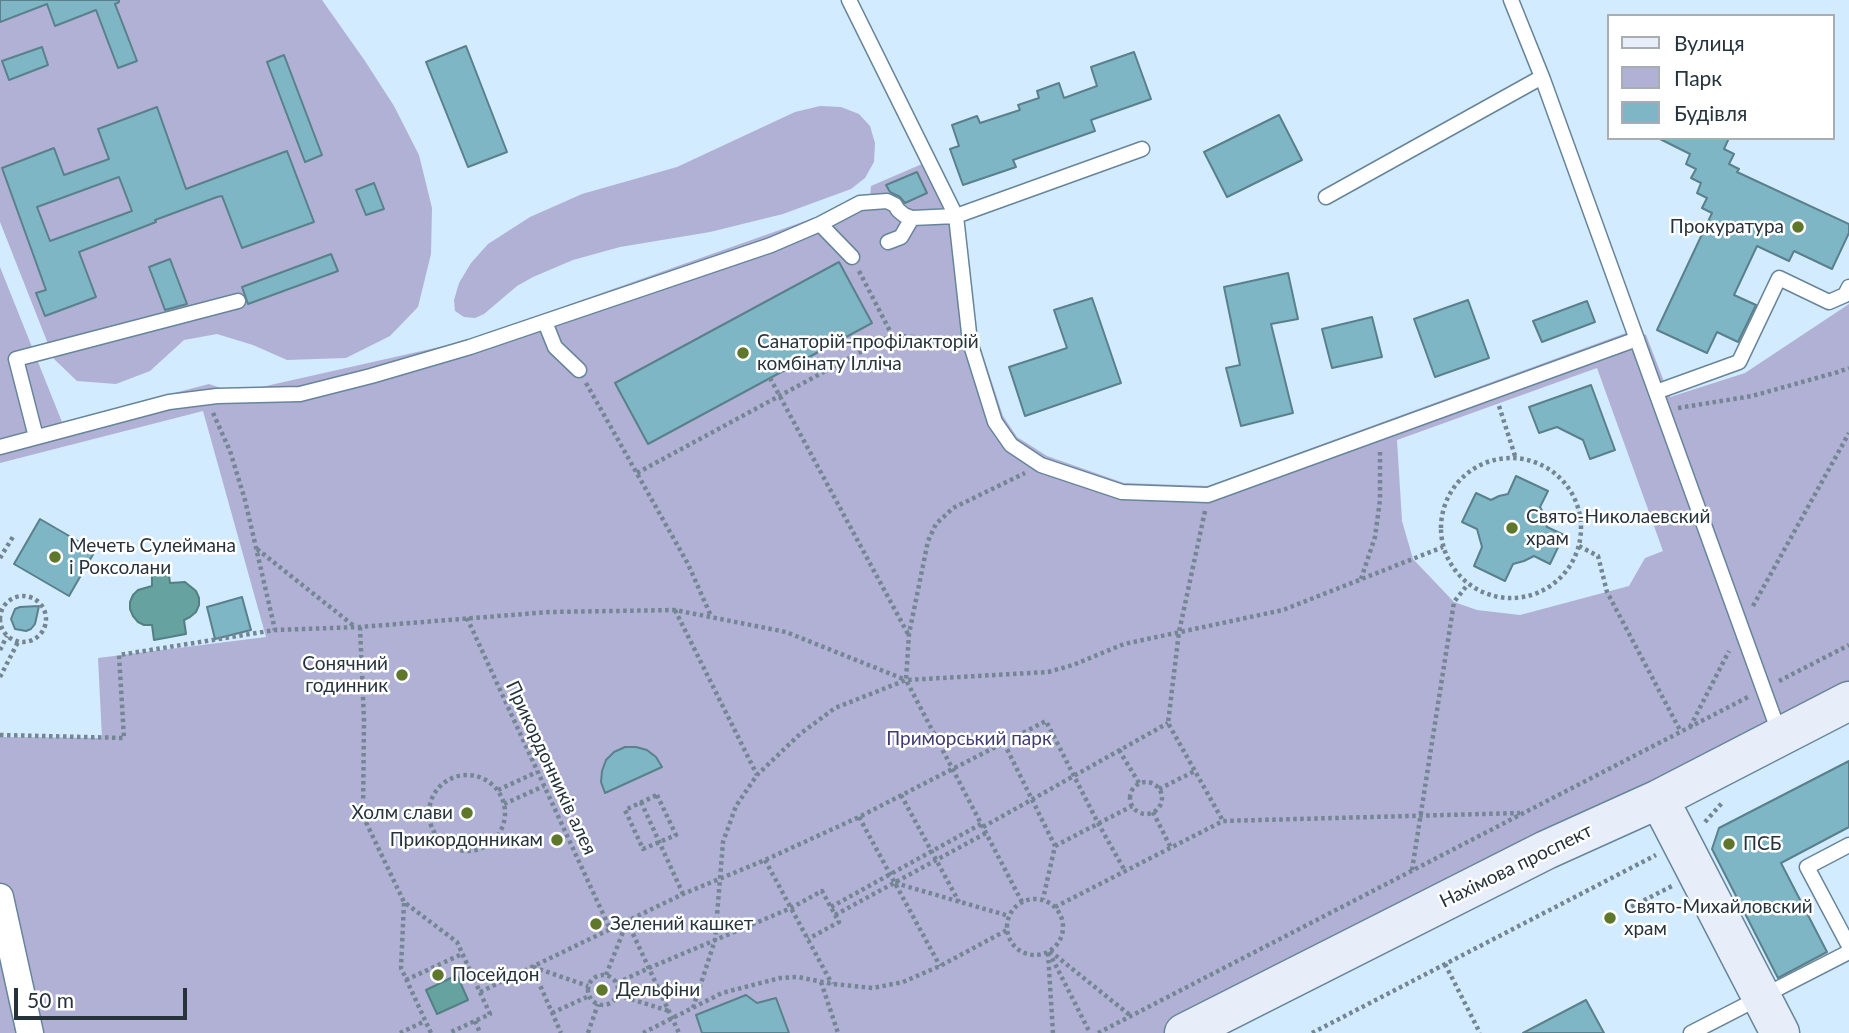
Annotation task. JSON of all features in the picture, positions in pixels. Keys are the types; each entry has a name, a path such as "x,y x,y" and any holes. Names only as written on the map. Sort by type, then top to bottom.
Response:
{"main road":[{"name":"Нахімова проспект","path":"1184,1033 1546,850 1658,799 1849,701"},
{"path":"1658,799 1780,1033"}],"street":[{"path":"0,897 30,1033"}],"lane":[{"path":"849,0 956,216 970,342 995,422 1012,444 1041,466 1122,492 1208,495 1637,339"},
{"path":"1511,0 1542,77 1780,736"},
{"path":"1326,197 1542,77"},
{"path":"0,447 169,402 194,398 300,394 545,322 771,245 860,203 887,201 912,218 956,216 1142,149"},
{"path":"888,243 901,237 912,218"},
{"path":"820,224 852,257"},
{"path":"1656,391 1739,362 1779,278 1829,302 1845,295 1849,287"},
{"path":"36,437 16,359 238,301"},
{"path":"545,322 555,347 579,370"},
{"path":"1849,845 1807,867 1849,946"},
{"path":"1691,1033 1849,952"}],"path":[{"path":"852,257 892,335"},
{"path":"637,473 892,335 957,341"},
{"path":"1663,410 1752,396 1849,368"},
{"path":"579,370 688,564 711,617"},
{"path":"770,378 909,634"},
{"path":"1494,391 1516,459"},
{"path":"215,417 230,451 245,500 275,630"},
{"path":"1360,580 1375,537 1380,500 1381,432"},
{"path":"1690,727 1741,628 1849,433"},
{"path":"1492,460 1528,460 1545,467 1560,478 1571,493 1581,528 1579,546 1572,563 1561,578 1546,589 1511,599 1493,596 1468,584 1450,564 1440,529 1443,511 1449,493 1460,479 1475,468 1492,460"},
{"path":"1022,902 906,680 909,634 928,541 936,524 953,508 1041,466"},
{"path":"1208,495 1179,632 1168,723 1223,821"},
{"path":"0,557 14,535"},
{"path":"1579,546 1598,556 1607,592 1681,732"},
{"path":"693,1008 715,940 723,842 736,806 757,775 800,734 835,708 906,680 1048,672 1124,645 1283,610 1443,547"},
{"path":"256,548 358,627 364,720 363,816 404,902 457,942 491,1014 450,1033"},
{"path":"1412,870 1454,602 1468,584"},
{"path":"18,597 29,597 39,602 45,611 45,627 34,639 18,642 8,636 0,622 4,606 8,602 18,597"},
{"path":"0,735 124,738 119,655 275,630 358,627 548,612 675,610 786,632 906,680"},
{"path":"675,610 757,775"},
{"name":"Прикордонників алея","path":"467,618 610,929"},
{"path":"0,650 8,636"},
{"path":"0,677 18,642"},
{"path":"1097,1033 1849,645"},
{"path":"480,992 683,894 859,817 1046,721 1125,871"},
{"path":"835,915 936,860 983,828 1168,723"},
{"path":"1004,743 1055,846 1043,899"},
{"path":"1119,750 1139,783"},
{"path":"1159,789 1195,771"},
{"path":"498,790 537,772"},
{"path":"463,774 486,779 496,787 504,804 505,821 501,832 494,842 472,852 448,847 432,829 429,818 429,805 433,794 441,784 463,774"},
{"path":"1150,782 1159,789 1161,802 1153,812 1141,813 1132,806 1131,793 1139,783 1150,782"},
{"path":"504,804 544,786"},
{"path":"657,795 676,835 660,842 643,849 625,810 657,795"},
{"path":"901,795 959,902"},
{"path":"641,803 683,894"},
{"path":"1704,824 1719,804"},
{"path":"1055,846 1132,806"},
{"path":"1153,812 1171,848"},
{"path":"1055,907 1223,821 1524,813"},
{"path":"859,817 940,966"},
{"path":"831,907 931,851 983,828"},
{"path":"1312,1033 1657,854"},
{"path":"765,860 833,984"},
{"path":"895,883 1009,916"},
{"path":"1625,910 1665,890"},
{"path":"617,983 791,908 822,891 839,922 808,939"},
{"path":"1028,899 1043,899 1060,914 1063,930 1061,938 1049,951 1032,955 1018,949 1009,937 1009,916 1028,899"},
{"path":"404,902 401,968 431,1033"},
{"path":"627,921 679,1033"},
{"path":"606,975 627,921"},
{"path":"643,1033 722,993 780,978 798,977 873,988 903,982 940,966 1007,930"},
{"path":"1049,951 1131,1016"},
{"path":"1049,951 1053,1033"},
{"path":"1049,951 1090,1033"},
{"path":"406,980 462,954"},
{"path":"1444,964 1480,1033"},
{"path":"532,967 588,986"},
{"path":"532,967 561,1033"},
{"path":"606,975 617,983 618,995 610,1004 598,1004 589,996 588,986 595,977 606,975"},
{"path":"821,982 838,1033"},
{"path":"618,995 669,1011"},
{"path":"552,1013 589,996"},
{"path":"588,1033 598,1004"},
{"path":"400,1033 425,1020"},
{"path":"475,1021 480,1033"}],"green space":[{"path":"0,0 322,0 394,106 419,155 432,208 431,254 418,307 390,336 346,358 287,360 253,345 217,334 184,340 150,371 116,384 77,381 54,359 0,222"},
{"path":"820,106 841,107 859,114 870,126 875,143 874,162 865,178 851,189 783,214 710,232 620,247 573,260 517,286 484,314 475,318 464,317 455,311 454,300 459,283 471,263 488,244 530,217 582,194 677,167 795,112"},
{"name":"Приморський парк","path":"922,164 952,219 965,342 981,349 1003,416 1017,437 1047,456 1124,483 1208,486 1634,330 1646,335 1670,397 1745,373 1849,304 1849,692 1187,1033 0,1033 0,737 102,738 98,658 266,637 203,411 0,463 0,267 62,422 209,384 235,393 466,341 870,198 871,186","holes":["1597,368 1663,551 1645,558 1629,586 1520,615 1477,610 1454,602 1413,559 1402,521 1397,440"]}],"shaded area":[{"path":"158,568 165,569 170,583 185,582 196,591 199,605 196,612 184,620 186,634 154,640 152,625 138,622 130,609 130,602 138,590 152,586 152,572"},
{"path":"457,975 468,1000 437,1014 426,990"}],"building":[{"path":"0,0 119,0 115,4 137,61 118,68 96,10 55,26 47,4 0,22"},
{"path":"466,46 507,152 468,167 426,62"},
{"path":"42,47 48,65 9,80 2,61"},
{"path":"1134,52 1151,99 1091,120 1095,131 1013,160 1016,167 963,185 950,149 959,146 952,125 977,116 980,123 1020,110 1018,105 1039,98 1037,91 1059,83 1064,98 1097,86 1091,67"},
{"path":"284,55 322,155 305,162 267,62"},
{"path":"157,107 186,189 287,151 314,222 242,248 222,196 217,197 79,252 96,297 45,316 36,293 46,290 2,168 54,148 64,175 109,159 98,129","holes":["119,177 132,211 50,241 37,207"]},
{"path":"1279,115 1302,160 1227,197 1204,152"},
{"path":"1662,140 1728,140 1724,149 1734,154 1729,164 1739,169 1737,172 1849,224 1849,233 1832,269 1794,251 1789,261 1757,246 1734,295 1756,305 1738,342 1717,332 1707,353 1657,330 1712,213 1702,208 1707,198 1697,193 1701,183 1691,178 1696,169 1686,164 1690,154"},
{"path":"917,172 927,193 905,203 890,192 886,185"},
{"path":"374,183 384,209 366,215 356,190"},
{"path":"331,254 338,271 248,304 242,287"},
{"path":"170,259 187,304 165,310 149,267"},
{"path":"839,262 872,323 648,444 615,383"},
{"path":"1288,273 1298,319 1271,324 1293,413 1241,426 1226,368 1240,365 1224,287"},
{"path":"1092,298 1121,383 1025,416 1009,367 1067,348 1054,310"},
{"path":"1468,300 1489,358 1435,377 1414,319"},
{"path":"1587,301 1595,322 1542,342 1533,321"},
{"path":"1372,317 1382,357 1332,368 1322,329"},
{"path":"1591,385 1615,450 1590,459 1583,440 1557,427 1539,433 1529,407"},
{"name":"Свято-Николаевский храм","path":"1516,476 1548,491 1540,507 1547,527 1564,535 1550,564 1534,556 1513,564 1505,581 1474,566 1482,547 1477,529 1462,522 1476,493 1491,500 1508,494"},
{"path":"40,519 95,551 69,596 14,564"},
{"path":"242,597 251,630 215,639 207,607"},
{"path":"39,606 35,624 31,629 15,629 11,619 15,609"},
{"path":"625,747 647,750 656,757 662,767 605,793 601,782 606,760"},
{"path":"1849,761 1849,827 1781,863 1827,952 1778,978 1712,849 1719,828"},
{"path":"746,995 757,1003 776,998 789,1033 702,1033 696,1015"},
{"path":"1586,1000 1604,1033 1523,1033"}],"place":[{"name":"Прокуратура","path":"1798,227"},
{"name":"Санаторій-профілакторій комбінату Ілліча","path":"743,353"},
{"name":"Свято-Николаевский храм","path":"1512,528"},
{"name":"Мечеть Сулеймана і Роксолани","path":"55,557"},
{"name":"Сонячний годинник","path":"402,675"},
{"name":"Холм слави","path":"467,813"},
{"name":"Прикордонникам","path":"557,840"},
{"name":"ПСБ","path":"1729,844"},
{"name":"Свято-Михайловский храм","path":"1610,918"},
{"name":"Зелений кашкет","path":"596,924"},
{"name":"Посейдон","path":"438,975"},
{"name":"Дельфіни","path":"602,990"}]}
